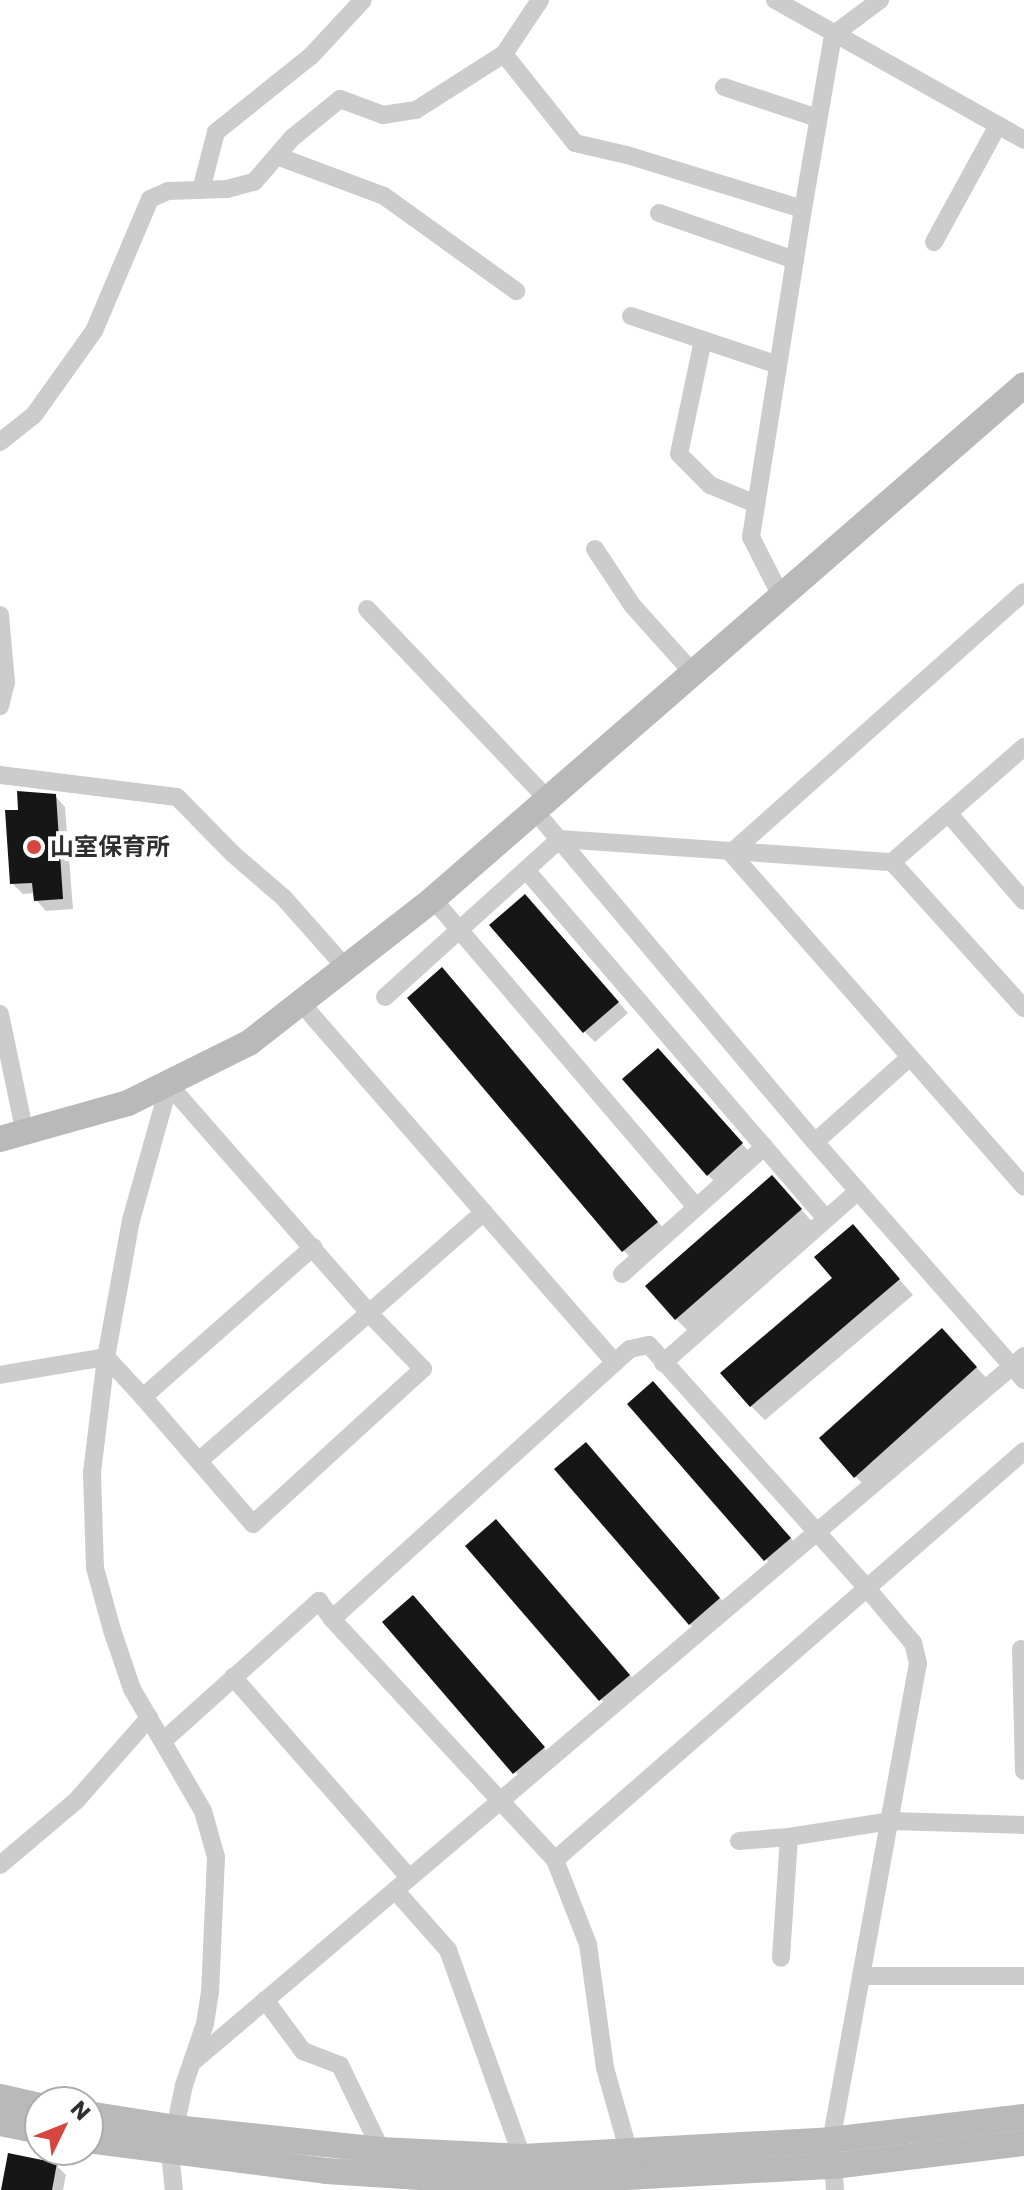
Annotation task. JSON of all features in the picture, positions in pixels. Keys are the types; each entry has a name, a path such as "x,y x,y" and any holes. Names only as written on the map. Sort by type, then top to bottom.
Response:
{"street":[{"path":"201,190 216,132 311,56 363,0"},
{"path":"0,442 34,415 94,331 150,199 168,191 201,190 254,182 292,138 340,99 383,115 416,110 504,54 540,0"},
{"path":"775,0 1024,140"},
{"path":"781,596 751,537 818,118 833,35 880,0"},
{"path":"504,54 575,143 627,155 803,209"},
{"path":"724,87 818,118"},
{"path":"934,242 998,125"},
{"path":"277,156 384,196 516,291"},
{"path":"659,213 795,260"},
{"path":"631,316 778,365"},
{"path":"703,340 679,454 710,485 756,504"},
{"path":"0,1014 13,1137 96,1114 169,1085 249,1043 433,899 1024,385"},
{"path":"595,549 632,605 693,673"},
{"path":"731,853 1024,592"},
{"path":"194,2061 815,1531 1020,1368 815,1142 560,839 541,805 367,609"},
{"path":"0,615 6,682 0,706"},
{"path":"385,997 560,839 892,862 1024,747"},
{"path":"0,775 177,797 233,854 284,898 346,968"},
{"path":"948,813 1024,901"},
{"path":"731,853 1024,1187"},
{"path":"892,862 1024,1008"},
{"path":"526,870 826,1219"},
{"path":"433,899 696,1207"},
{"path":"302,1004 615,1363"},
{"path":"815,1142 910,1057"},
{"path":"106,1357 253,1524 423,1369 369,1313 169,1085"},
{"path":"169,1085 131,1220 106,1357 92,1473 95,1568 132,1689 203,1811 216,1857 210,1992 172,2140 174,2190"},
{"path":"622,1274 764,1147"},
{"path":"663,1363 858,1191"},
{"path":"199,1461 484,1212"},
{"path":"143,1397 313,1247"},
{"path":"332,1619 630,1349 649,1345 865,1586 913,1643 918,1663 861,1976 833,2165"},
{"path":"0,1375 106,1357"},
{"path":"555,1860 865,1586 1024,1451"},
{"path":"163,1741 319,1601 332,1619 555,1860 588,1944 605,2068 629,2153"},
{"path":"1021,1649 1024,1771"},
{"path":"233,1677 402,1884 448,1950 522,2157"},
{"path":"0,1865 76,1801 149,1718"},
{"path":"739,1841 789,1837 890,1821 1024,1825"},
{"path":"781,1958 789,1837"},
{"path":"861,1976 1024,1976"},
{"path":"265,2000 303,2051 340,2065 381,2150"},
{"path":"0,2097 24,2102"},
{"path":"104,2140 172,2140 522,2157 629,2153 833,2165 1024,2117"},
{"path":"104,2119 172,2140 326,2171 450,2179 571,2180 833,2165 1024,2143"},
{"path":"0,2123 24,2128"}],"building":[{"name":"山室保育所","path":"17,791 56,794 63,899 34,901 32,883 10,884 5,810 18,810"},
{"path":"525,894 619,1002 583,1033 489,925"},
{"path":"442,967 658,1222 622,1252 407,998"},
{"path":"658,1048 743,1143 707,1176 622,1079"},
{"path":"772,1175 802,1209 675,1320 645,1286"},
{"path":"853,1224 900,1279 750,1407 720,1373 832,1278 814,1257"},
{"path":"942,1328 977,1367 854,1478 819,1438"},
{"path":"653,1381 791,1538 764,1561 627,1404"},
{"path":"586,1442 720,1598 689,1625 554,1469"},
{"path":"496,1519 630,1675 599,1701 465,1546"},
{"path":"413,1595 545,1747 513,1774 382,1622"},
{"path":"8,2153 24,2156 24,2166 56,2166 52,2190 1,2190"}],"place":[{"name":"山室保育所","path":"34,847"}]}
